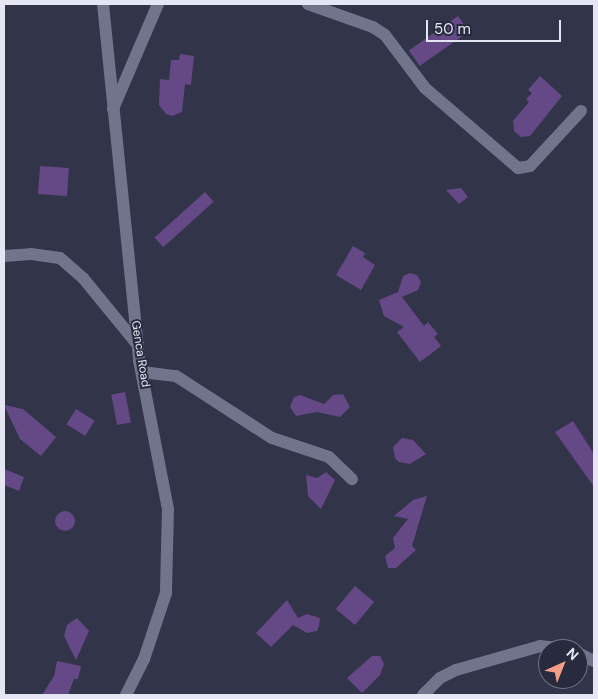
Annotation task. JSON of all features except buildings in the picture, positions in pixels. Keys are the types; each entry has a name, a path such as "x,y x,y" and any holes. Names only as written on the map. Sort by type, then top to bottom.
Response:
{"street":[{"name":"Genca Road","path":"103,4 112,112 138,345 168,509 170,556 166,593 157,626 126,695"},
{"path":"112,112 158,4"},
{"path":"308,4 373,27 385,35 425,88 518,168 530,166 581,111"},
{"path":"4,256 31,254 60,258 83,278 138,345"},
{"path":"142,372 176,376 272,438 329,457 352,479"},
{"path":"422,695 440,678 465,668 538,647"}]}
